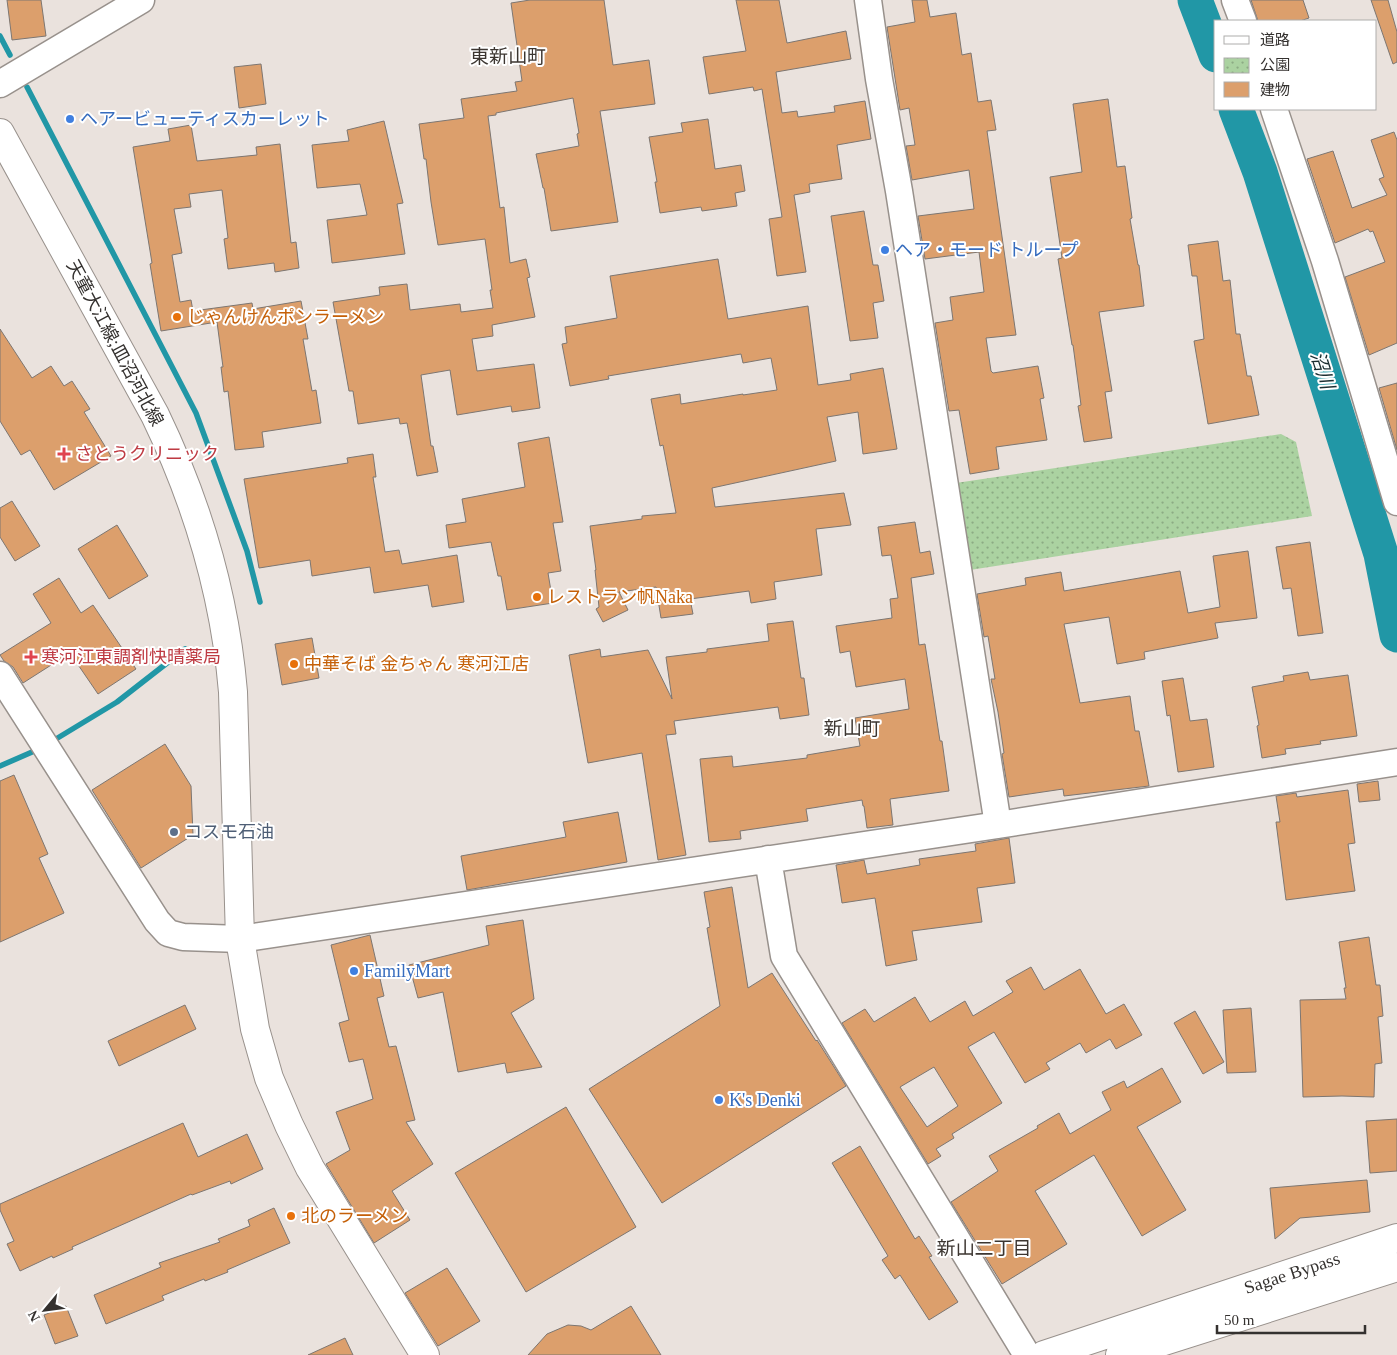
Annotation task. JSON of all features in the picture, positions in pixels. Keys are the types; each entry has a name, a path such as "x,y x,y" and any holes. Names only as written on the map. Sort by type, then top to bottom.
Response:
{"main road":[{"name":"天童大江線;皿沼河北線","path":"0,133 155,415 183,477 197,517 213,574 229,653 233,692 240,939 255,1029 269,1078 289,1126 310,1168 425,1355"},
{"name":"Sagae Bypass","path":"1044,1355 1397,1238"},
{"name":"Sagae Bypass","path":"1120,1355 1397,1267"}],"street":[{"path":"0,84 141,0"},
{"path":"868,0 879,80 899,190 998,825"},
{"path":"1235,0 1243,20"},
{"path":"1274,110 1325,261 1397,502"},
{"path":"0,675 158,921 168,933 183,937 240,939 998,825 1397,762"},
{"path":"768,859 784,956 1027,1355"}],"green space":[{"path":"1281,434 1296,442 1312,516 970,570 956,483"}],"building":[{"path":"7,0 41,0 46,36 12,40"},
{"path":"530,0 604,0 613,65 649,60 655,104 600,111 618,222 551,231 536,154 579,146 577,134 579,133 573,98 488,116 500,208 504,207 510,263 526,259 530,277 527,278 535,317 492,325 493,336 472,339 477,371 534,364 540,408 512,412 511,406 457,415 450,370 421,375 431,446 433,446 438,472 417,476 407,423 400,424 399,418 358,424 353,391 349,391 333,302 380,295 379,287 407,284 410,310 460,304 461,312 493,308 485,239 438,245 419,124 464,118 461,99 517,91 515,82 522,81 511,3"},
{"path":"736,0 779,0 787,43 846,31 851,59 776,72 782,113 797,111 798,117 835,112 834,106 865,101 871,139 837,145 842,179 809,184 810,192 794,195 806,272 777,276 769,219 782,217 762,89 754,91 753,87 709,94 703,57 746,51"},
{"path":"912,0 927,0 930,17 956,13 962,55 971,53 978,102 991,100 996,130 987,131 1016,335 986,338 991,371 993,373 1038,366 1044,398 1040,399 1047,440 996,447 999,469 970,474 959,410 949,411 935,323 953,320 950,297 984,292 979,252 925,259 918,216 974,209 969,170 912,180 906,146 915,145 909,108 900,110 887,27 915,22"},
{"path":"1251,0 1303,0 1309,18 1303,20 1258,20"},
{"path":"1371,0 1388,0 1397,32 1397,62 1393,64"},
{"path":"261,64 266,104 239,108 234,67"},
{"path":"1108,99 1117,167 1125,166 1132,218 1130,219 1139,265 1144,306 1099,312 1112,391 1105,392 1112,438 1084,442 1078,406 1081,405 1073,345 1058,259 1062,258 1050,177 1082,172 1073,104"},
{"path":"708,119 715,169 741,165 745,191 735,193 737,206 702,211 701,207 660,213 649,137 683,132 681,123"},
{"path":"384,121 403,203 397,204 405,254 332,263 327,220 367,215 360,184 317,188 312,145 349,141 347,130"},
{"path":"191,125 197,161 257,155 256,147 280,144 291,243 296,242 299,268 275,272 274,263 228,269 224,239 228,238 222,190 189,194 191,207 174,209 182,253 172,255 180,302 191,300 193,311 252,303 253,309 301,301 308,339 303,339 312,391 316,390 321,423 262,432 264,447 235,450 228,391 224,392 217,322 161,331 133,147 170,141 168,129"},
{"path":"1394,132 1397,140 1397,343 1369,355 1345,277 1385,262 1373,231 1370,232 1368,229 1335,243 1307,159 1333,151 1352,208 1387,195 1379,179 1384,177 1371,140"},
{"path":"864,211 873,265 878,265 884,301 873,303 878,338 850,341 831,216"},
{"path":"1218,241 1223,281 1230,280 1236,334 1240,334 1247,376 1251,376 1259,415 1208,424 1194,341 1204,339 1197,276 1192,276 1188,245"},
{"path":"718,259 728,319 808,306 818,385 851,380 850,374 883,368 897,449 863,454 858,412 827,417 836,461 712,488 715,507 844,493 851,525 816,529 822,575 774,582 776,599 751,603 749,591 690,599 693,614 661,618 656,587 619,592 628,610 603,622 596,609 599,607 590,526 642,519 642,516 676,513 663,445 660,446 651,399 680,394 681,404 777,390 771,358 743,363 741,354 608,376 609,379 570,386 562,344 567,343 565,327 617,318 610,276"},
{"path":"0,329 32,378 51,366 64,386 72,381 90,409 84,412 111,456 54,490 30,450 21,455 0,421"},
{"path":"1397,383 1397,450 1379,388"},
{"path":"549,437 563,522 553,523 561,571 548,573 553,603 507,610 501,576 498,576 491,542 449,548 446,525 466,522 462,499 525,487 518,443"},
{"path":"373,454 376,477 373,477 385,552 399,550 402,564 457,555 464,602 432,607 428,585 374,593 370,567 312,576 310,560 259,568 244,479 348,463 347,458"},
{"path":"12,501 40,546 15,561 0,537 0,508"},
{"path":"915,522 920,553 930,551 934,574 911,578 919,645 925,644 949,791 890,799 893,825 867,828 862,800 806,809 808,821 740,831 741,839 709,842 700,759 732,756 733,767 807,758 807,755 860,746 855,718 909,709 905,679 856,687 850,651 840,653 836,626 892,618 890,599 898,598 891,555 882,556 878,527"},
{"path":"117,525 148,576 109,599 78,549"},
{"path":"1310,542 1323,633 1298,636 1291,588 1283,589 1276,547"},
{"path":"1248,551 1257,618 1215,623 1218,638 1144,652 1145,659 1117,664 1109,617 1064,624 1080,703 1130,696 1135,731 1139,731 1149,786 1064,796 1063,789 1009,797 998,712 991,679 995,679 988,636 984,637 977,594 1026,585 1025,578 1061,572 1064,591 1180,571 1188,613 1220,607 1213,556"},
{"path":"59,578 81,613 93,605 136,669 98,694 70,653 23,683 13,667 4,661 0,655 51,623 33,594"},
{"path":"793,621 801,678 804,678 809,715 780,719 778,707 674,721 676,734 666,735 686,855 658,860 642,753 588,763 569,655 600,649 601,657 648,650 672,699 666,657 707,652 707,649 769,641 767,624"},
{"path":"312,638 319,678 282,685 275,644"},
{"path":"1308,672 1310,680 1348,675 1357,736 1320,741 1321,744 1285,749 1286,754 1262,758 1257,726 1259,725 1252,687 1284,681 1283,676"},
{"path":"1183,678 1190,721 1207,719 1214,767 1178,772 1170,715 1167,716 1162,681"},
{"path":"165,744 191,786 193,835 141,868 92,790"},
{"path":"14,775 48,854 39,858 64,913 0,942 0,781"},
{"path":"1378,781 1380,800 1359,802 1357,784"},
{"path":"1348,790 1355,843 1348,844 1355,891 1286,900 1276,822 1280,822 1276,796 1296,793 1297,797"},
{"path":"618,812 627,862 467,890 461,856 566,837 563,822"},
{"path":"1009,838 1015,883 977,888 982,922 912,931 917,960 886,966 875,898 842,903 836,865 864,860 867,874 920,865 919,859 976,851 975,844"},
{"path":"732,887 748,988 772,973 846,1086 662,1203 589,1089 720,1006 707,928 710,927 704,892"},
{"path":"523,920 534,999 511,1013 542,1067 507,1073 505,1063 458,1072 443,992 418,998 409,965 489,945 486,926"},
{"path":"370,935 384,996 377,998 389,1047 396,1046 415,1120 406,1122 433,1164 392,1191 410,1220 374,1243 326,1164 350,1150 336,1112 373,1099 363,1059 349,1062 339,1023 349,1020 331,945"},
{"path":"1369,937 1376,985 1380,985 1383,1016 1378,1017 1382,1063 1375,1064 1374,1097 1303,1097 1300,1000 1346,999 1339,942"},
{"path":"1031,967 1044,990 1080,969 1106,1014 1124,1004 1142,1035 1116,1049 1110,1039 1086,1053 1080,1043 1046,1063 1050,1069 1025,1083 994,1032 968,1047 1002,1103 952,1134 954,1138 936,1149 941,1156 928,1164 842,1023 865,1009 874,1022 915,997 930,1022 965,1001 973,1016 1013,992 1006,981","holes":["934,1067 958,1106 927,1127 900,1087"]},
{"path":"185,1005 196,1029 119,1066 108,1041"},
{"path":"1251,1008 1256,1072 1227,1073 1223,1010"},
{"path":"1195,1011 1224,1062 1203,1074 1174,1023"},
{"path":"1162,1068 1181,1102 1137,1127 1186,1210 1142,1236 1094,1155 1035,1191 1067,1244 1002,1284 951,1202 998,1171 989,1156 1038,1128 1037,1126 1059,1113 1070,1134 1111,1110 1102,1092 1124,1081 1127,1088"},
{"path":"566,1107 636,1227 526,1292 455,1173"},
{"path":"1397,1119 1397,1171 1370,1173 1366,1121"},
{"path":"183,1123 198,1157 247,1134 263,1169 231,1184 230,1181 191,1194 72,1247 73,1249 53,1258 52,1256 20,1271 7,1244 14,1241 0,1210 0,1204"},
{"path":"860,1146 915,1239 919,1236 932,1256 929,1257 958,1302 929,1320 900,1275 895,1279 882,1260 888,1256 832,1163"},
{"path":"1367,1180 1370,1212 1300,1218 1275,1239 1270,1188"},
{"path":"274,1208 290,1243 227,1270 228,1272 205,1281 204,1279 162,1296 164,1300 106,1324 94,1295 161,1267 159,1263 220,1242 218,1239 250,1226 248,1220"},
{"path":"447,1268 480,1321 438,1346 405,1293"},
{"path":"66,1306 78,1336 55,1344 44,1315"},
{"path":"631,1306 661,1355 528,1355 547,1334 568,1325 581,1326 591,1330"},
{"path":"345,1338 353,1355 308,1355"}],"waterway":[{"name":"沼川","path":"1195,0 1214,50"},
{"path":"0,36 10,55"},
{"path":"27,87 196,413 247,551 260,602"},
{"name":"沼川","path":"1236,110 1260,172 1381,554 1397,635"},
{"path":"51,742 117,702 185,649"},
{"path":"0,766 39,749"}],"place":[{"name":"ヘアービューティスカーレット","path":"70,119"},
{"name":"ヘア・モード トループ","path":"885,250"},
{"name":"じゃんけんポンラーメン","path":"177,317"},
{"name":"さとうクリニック","path":"64,454"},
{"name":"レストラン帆Naka","path":"537,597"},
{"name":"寒河江東調剤快晴薬局","path":"31,657"},
{"name":"中華そば 金ちゃん 寒河江店","path":"294,664"},
{"name":"コスモ石油","path":"174,832"},
{"name":"FamilyMart","path":"354,971"},
{"name":"K's Denki","path":"719,1100"},
{"name":"北のラーメン","path":"291,1216"}],"district":[{"name":"東新山町","path":"508,56"},
{"name":"新山町","path":"852,728"},
{"name":"新山二丁目","path":"984,1248"}]}
